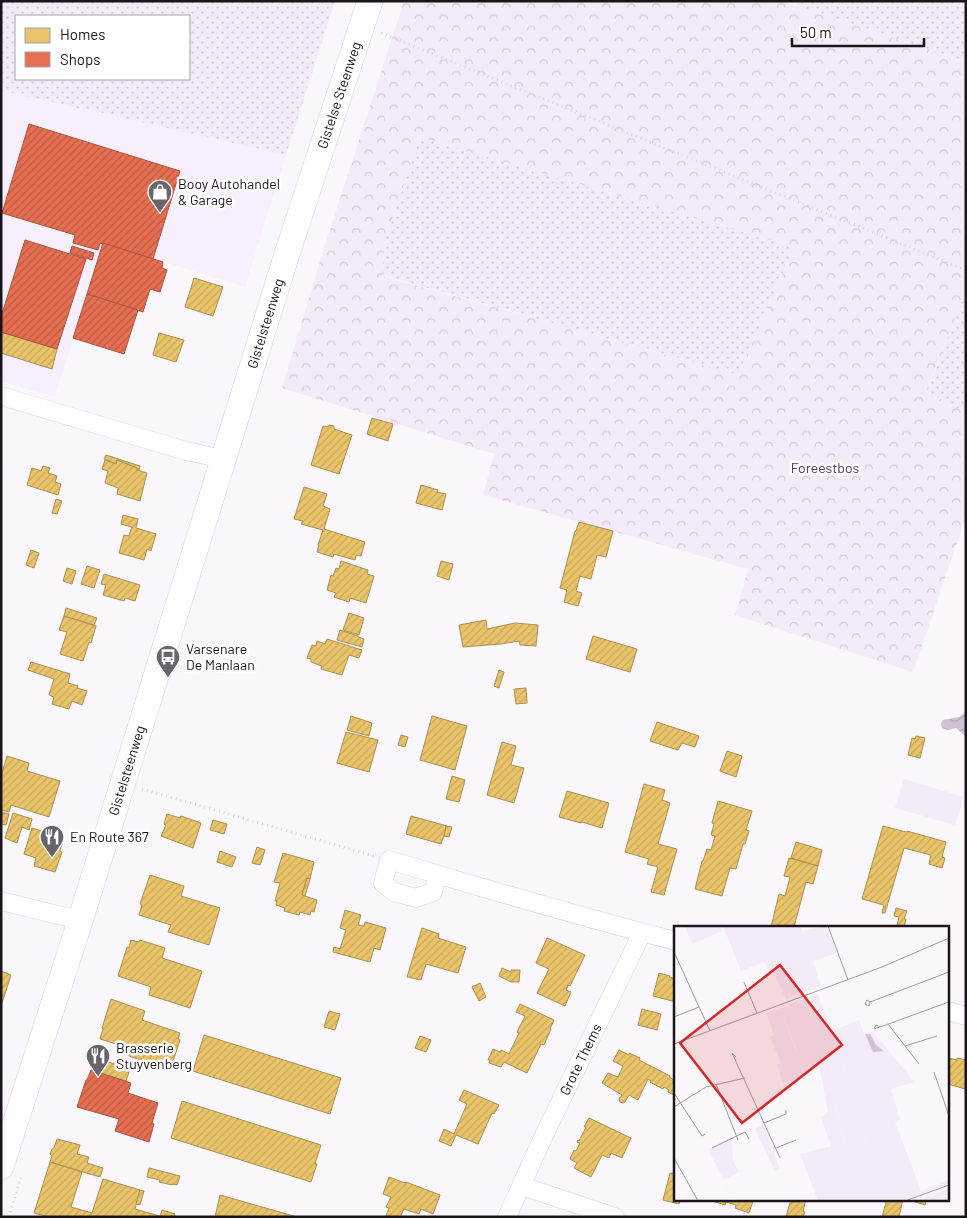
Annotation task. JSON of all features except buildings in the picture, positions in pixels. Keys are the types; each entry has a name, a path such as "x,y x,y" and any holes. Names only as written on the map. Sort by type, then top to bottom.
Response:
{"main road":[{"name":"Gistelse Steenweg","path":"308,188 370,1"},
{"name":"Gistelsteenweg","path":"1,1167 81,918 308,188"}],"street":[{"path":"1,396 186,451 223,459"},
{"path":"438,875 433,892 416,898 394,892 383,883 389,860 674,941"},
{"path":"1,901 62,916 81,918"},
{"name":"Grote Thems","path":"507,1217 546,1131 642,933"},
{"path":"950,1012 966,1016"},
{"path":"522,1186 615,1217"}],"path":[{"path":"362,26 966,270"},
{"path":"122,782 389,860"}],"shaded area":[{"path":"2,91 286,155 245,287 103,243 55,397 1,381"}],"green space":[{"path":"1,1 335,1 286,155 3,91 1,94"},
{"name":"Foreestbos","path":"404,1 781,1 966,62 966,290 927,391 966,413 966,520 913,672 735,615 748,569 483,495 494,454 282,388 325,245","holes":["420,137 794,247 738,375 382,276 385,240"]},
{"path":"798,1 966,1 966,62 796,6"},
{"path":"420,137 794,247 738,375 382,275 385,240"},
{"path":"966,290 966,413 927,392"},
{"path":"904,779 964,797 955,825 895,808"}],"water":[{"path":"966,712 966,737 956,728 948,730 942,728 943,720 959,717"}],"place":[{"name":"Booy Autohandel & Garage","path":"160,213"},
{"name":"Varsenare De Manlaan","path":"168,678"},
{"name":"En Route 367","path":"52,858"},
{"name":"Brasserie Stuyvenberg","path":"98,1077"}]}
